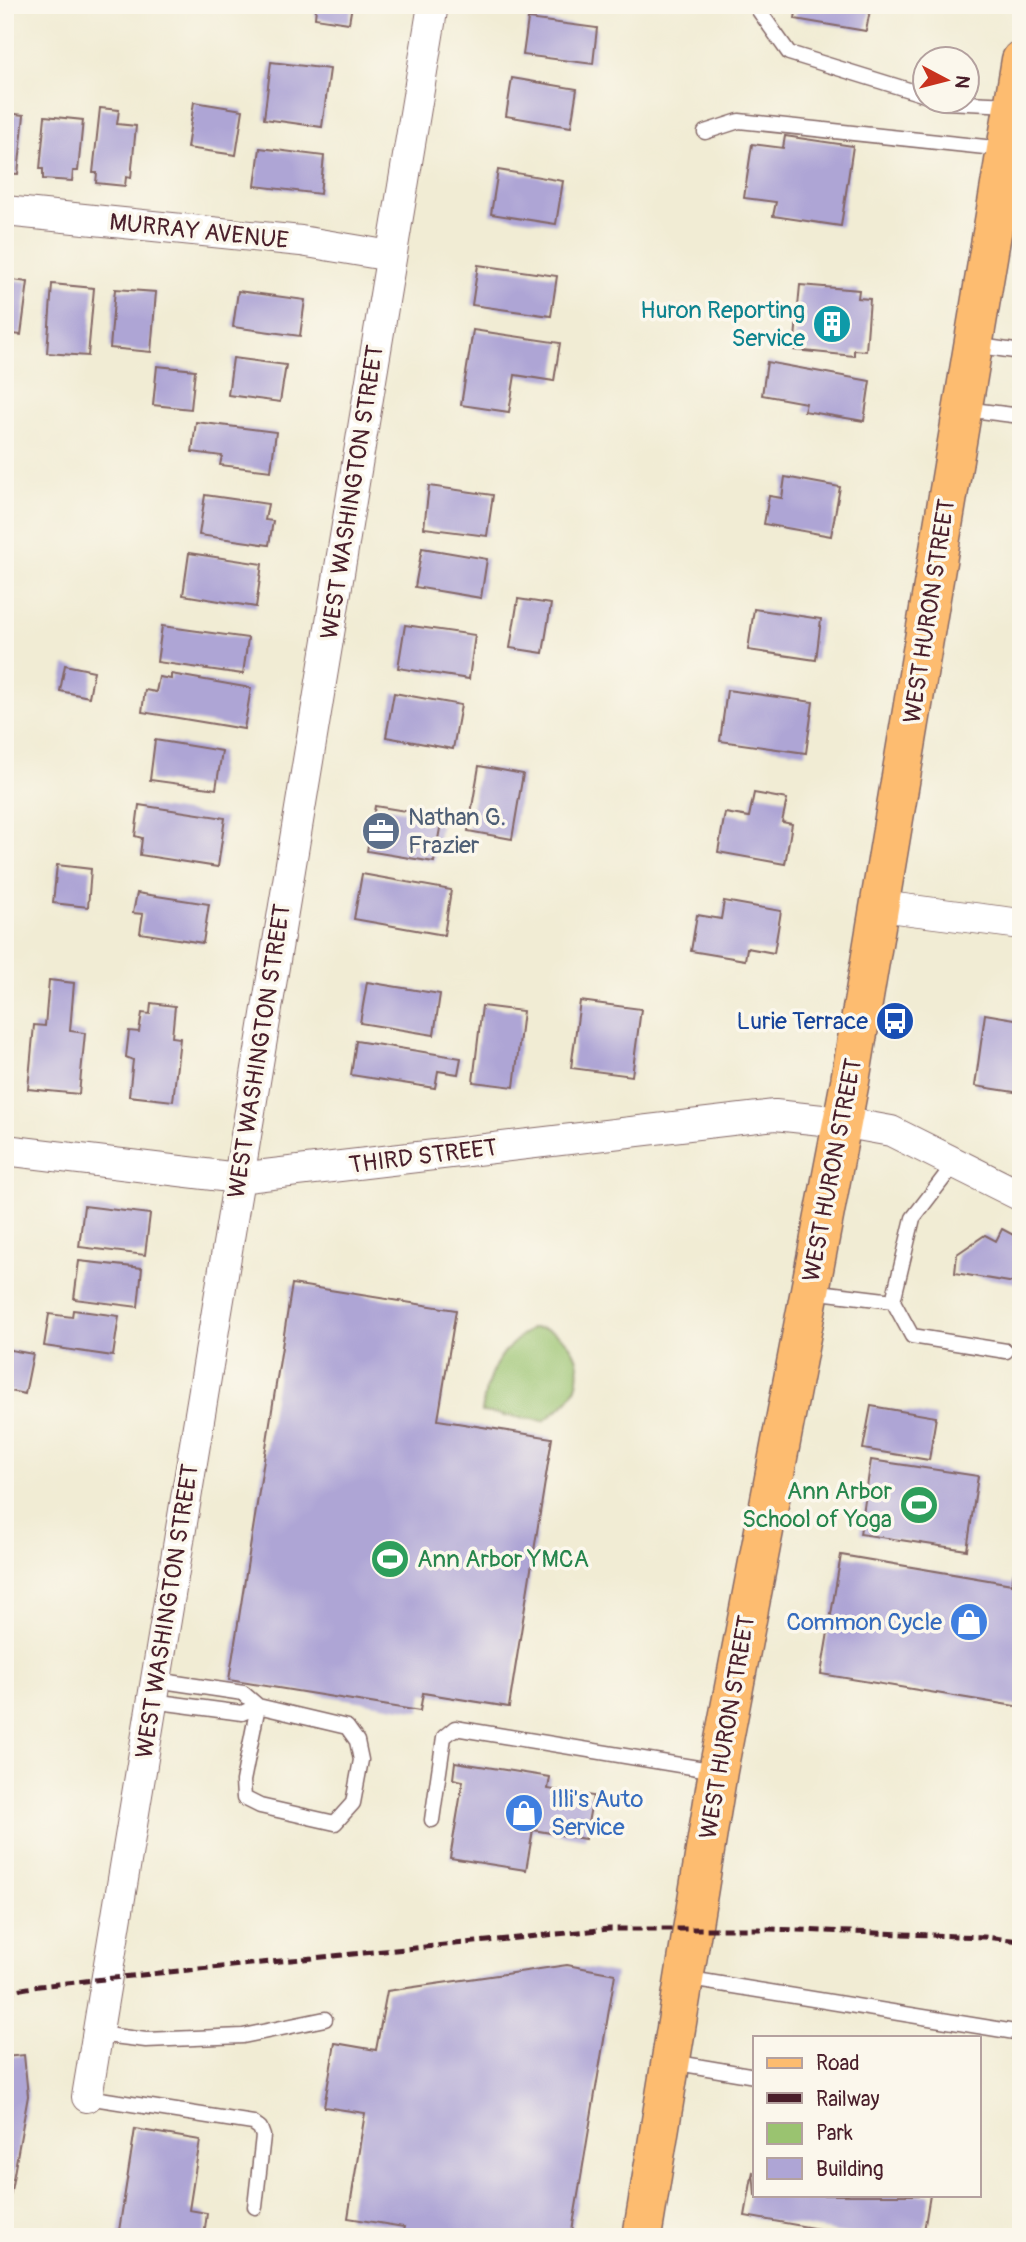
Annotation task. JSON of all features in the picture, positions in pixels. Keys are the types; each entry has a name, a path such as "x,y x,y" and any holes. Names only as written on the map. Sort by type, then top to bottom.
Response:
{"main road":[{"name":"WEST HURON STREET","path":"642,2237 718,1771 880,906 973,345 1006,202 1005,149 1021,60"}],"street":[{"name":"WEST WASHINGTON STREET","path":"86,2097 433,5"},
{"name":"MURRAY AVENUE","path":"5,211 301,241 391,256"},
{"path":"880,906 1021,925"},
{"name":"THIRD STREET","path":"5,1150 238,1178 775,1115 891,1131 1021,1196"}],"lane":[{"path":"755,5 789,53 911,91"},
{"path":"981,104 1013,105"},
{"path":"705,132 739,121 1005,149"},
{"path":"973,345 1021,352"},
{"path":"963,408 1021,416"},
{"path":"955,1163 913,1218 893,1301 912,1336 1006,1352"},
{"path":"809,1291 893,1301"},
{"path":"154,1691 242,1713 258,1706"},
{"path":"154,1691 243,1693 258,1706 347,1727 357,1741 361,1759 353,1803 335,1823 260,1806 244,1798 243,1781 258,1706"},
{"path":"432,1820 444,1737 455,1728 718,1771"},
{"path":"683,1978 1021,2033"},
{"path":"97,2034 146,2040 243,2036 325,2019"},
{"path":"671,2062 753,2077"},
{"path":"86,2097 253,2123 260,2128 263,2136 255,2207"}],"green space":[{"path":"532,1328 553,1332 569,1344 578,1362 579,1373 575,1390 563,1405 544,1421 482,1412 487,1386 496,1364 511,1345"}],"building":[{"path":"306,5 352,5 349,23 315,18 316,8"},
{"path":"797,5 871,5 866,31 795,19"},
{"path":"528,19 597,28 593,64 523,55"},
{"path":"271,62 330,69 322,127 264,119"},
{"path":"512,78 577,89 571,127 506,116"},
{"path":"194,102 243,110 236,155 187,148"},
{"path":"100,108 119,110 117,124 136,126 131,178 126,177 125,186 96,183 97,173 93,173"},
{"path":"5,113 24,115 18,174 5,173"},
{"path":"45,116 83,120 78,171 73,171 72,181 43,179 43,169 40,169"},
{"path":"785,136 853,146 841,226 773,216 776,202 744,198 752,144 783,148"},
{"path":"260,148 324,156 320,194 255,186"},
{"path":"498,170 563,181 556,224 491,214"},
{"path":"478,265 557,276 551,316 472,305"},
{"path":"5,279 28,282 21,335 5,333"},
{"path":"52,284 94,288 88,356 47,353"},
{"name":"Huron Reporting Service","path":"800,285 859,290 858,298 870,299 866,351 854,350 854,356 794,350"},
{"path":"115,289 156,292 151,352 110,348"},
{"path":"238,291 305,300 300,336 233,327"},
{"path":"473,330 560,343 554,381 515,375 509,412 461,405"},
{"path":"233,358 286,365 280,402 228,395"},
{"path":"767,362 870,381 864,421 804,411 806,403 762,395"},
{"path":"157,366 195,370 191,409 153,405"},
{"path":"196,422 276,432 271,471 220,465 222,456 192,452"},
{"path":"785,477 840,487 831,536 764,524 769,496 782,498"},
{"path":"429,486 493,495 487,536 424,528"},
{"path":"205,495 268,504 265,520 273,521 269,545 199,535"},
{"path":"422,548 487,559 481,598 415,587"},
{"path":"189,553 262,564 256,607 183,595"},
{"path":"518,599 551,604 543,653 510,648"},
{"path":"754,609 821,619 816,660 748,650"},
{"path":"405,625 475,635 469,679 398,668"},
{"path":"162,626 248,638 243,674 157,662"},
{"path":"65,665 94,671 89,697 60,691"},
{"path":"171,674 251,688 244,729 142,712 145,690 156,692 159,677 171,679"},
{"path":"727,690 813,702 806,753 720,741"},
{"path":"394,693 461,705 453,749 386,737"},
{"path":"155,740 222,751 216,789 150,780"},
{"path":"479,766 523,774 512,839 468,831"},
{"path":"754,793 787,799 782,822 792,824 785,864 718,852 725,813 749,817"},
{"path":"139,805 225,818 218,867 140,855 142,838 135,836"},
{"path":"375,806 442,817 434,862 367,851"},
{"path":"57,865 91,869 88,907 53,903"},
{"path":"362,874 451,890 444,935 354,919"},
{"path":"137,893 209,904 203,943 140,933 143,914 133,913"},
{"path":"724,901 781,911 774,953 747,948 745,960 691,951 697,915 721,919"},
{"path":"49,980 74,983 70,1031 85,1033 79,1094 28,1089 34,1025 45,1026"},
{"path":"367,982 440,994 434,1035 360,1023"},
{"path":"580,1001 641,1009 632,1076 571,1068"},
{"path":"151,1003 175,1006 172,1037 180,1038 173,1101 129,1096 133,1060 126,1057 129,1031 139,1032 142,1013 150,1014"},
{"path":"482,1006 523,1011 514,1087 473,1082"},
{"path":"985,1014 1021,1020 1021,1093 975,1086"},
{"path":"356,1041 461,1058 458,1074 438,1071 435,1088 351,1075"},
{"path":"84,1206 150,1214 145,1255 79,1247"},
{"path":"1002,1229 1021,1239 1021,1284 955,1273 957,1254 985,1235 996,1241"},
{"path":"79,1261 142,1268 138,1307 74,1299"},
{"name":"Ann Arbor YMCA","path":"292,1284 456,1310 438,1420 552,1438 509,1707 423,1693 420,1711 229,1680"},
{"path":"73,1310 119,1316 113,1356 44,1346 49,1314 72,1317"},
{"path":"5,1349 33,1354 25,1394 5,1390"},
{"path":"871,1406 936,1417 929,1460 863,1449"},
{"name":"Ann Arbor School of Yoga","path":"871,1460 978,1476 967,1550 860,1534"},
{"path":"1019,1541 1021,1707 821,1674 841,1555 1012,1584"},
{"name":"Illi's Auto Service","path":"455,1762 550,1777 548,1789 593,1796 585,1839 533,1830 526,1870 450,1858 463,1781 453,1779"},
{"path":"567,1965 615,1974 571,2237 402,2237 404,2227 348,2218 365,2113 324,2107 335,2043 376,2050 387,1991"},
{"path":"24,2055 28,2096 5,2224 5,2057"},
{"path":"135,2129 200,2140 189,2210 207,2213 204,2237 118,2237"},
{"path":"753,2171 753,2196 930,2196 923,2237 864,2237 745,2216"}],"railway":[{"path":"5,1992 169,1972 609,1929 771,1929 984,1937 1021,1941"}],"place":[{"name":"Huron Reporting Service","path":"832,324"},
{"name":"Nathan G. Frazier","path":"381,831"},
{"name":"Lurie Terrace","path":"895,1021"},
{"name":"Ann Arbor School of Yoga","path":"919,1505"},
{"name":"Ann Arbor YMCA","path":"390,1559"},
{"name":"Common Cycle","path":"969,1622"},
{"name":"Illi's Auto Service","path":"524,1813"}]}
